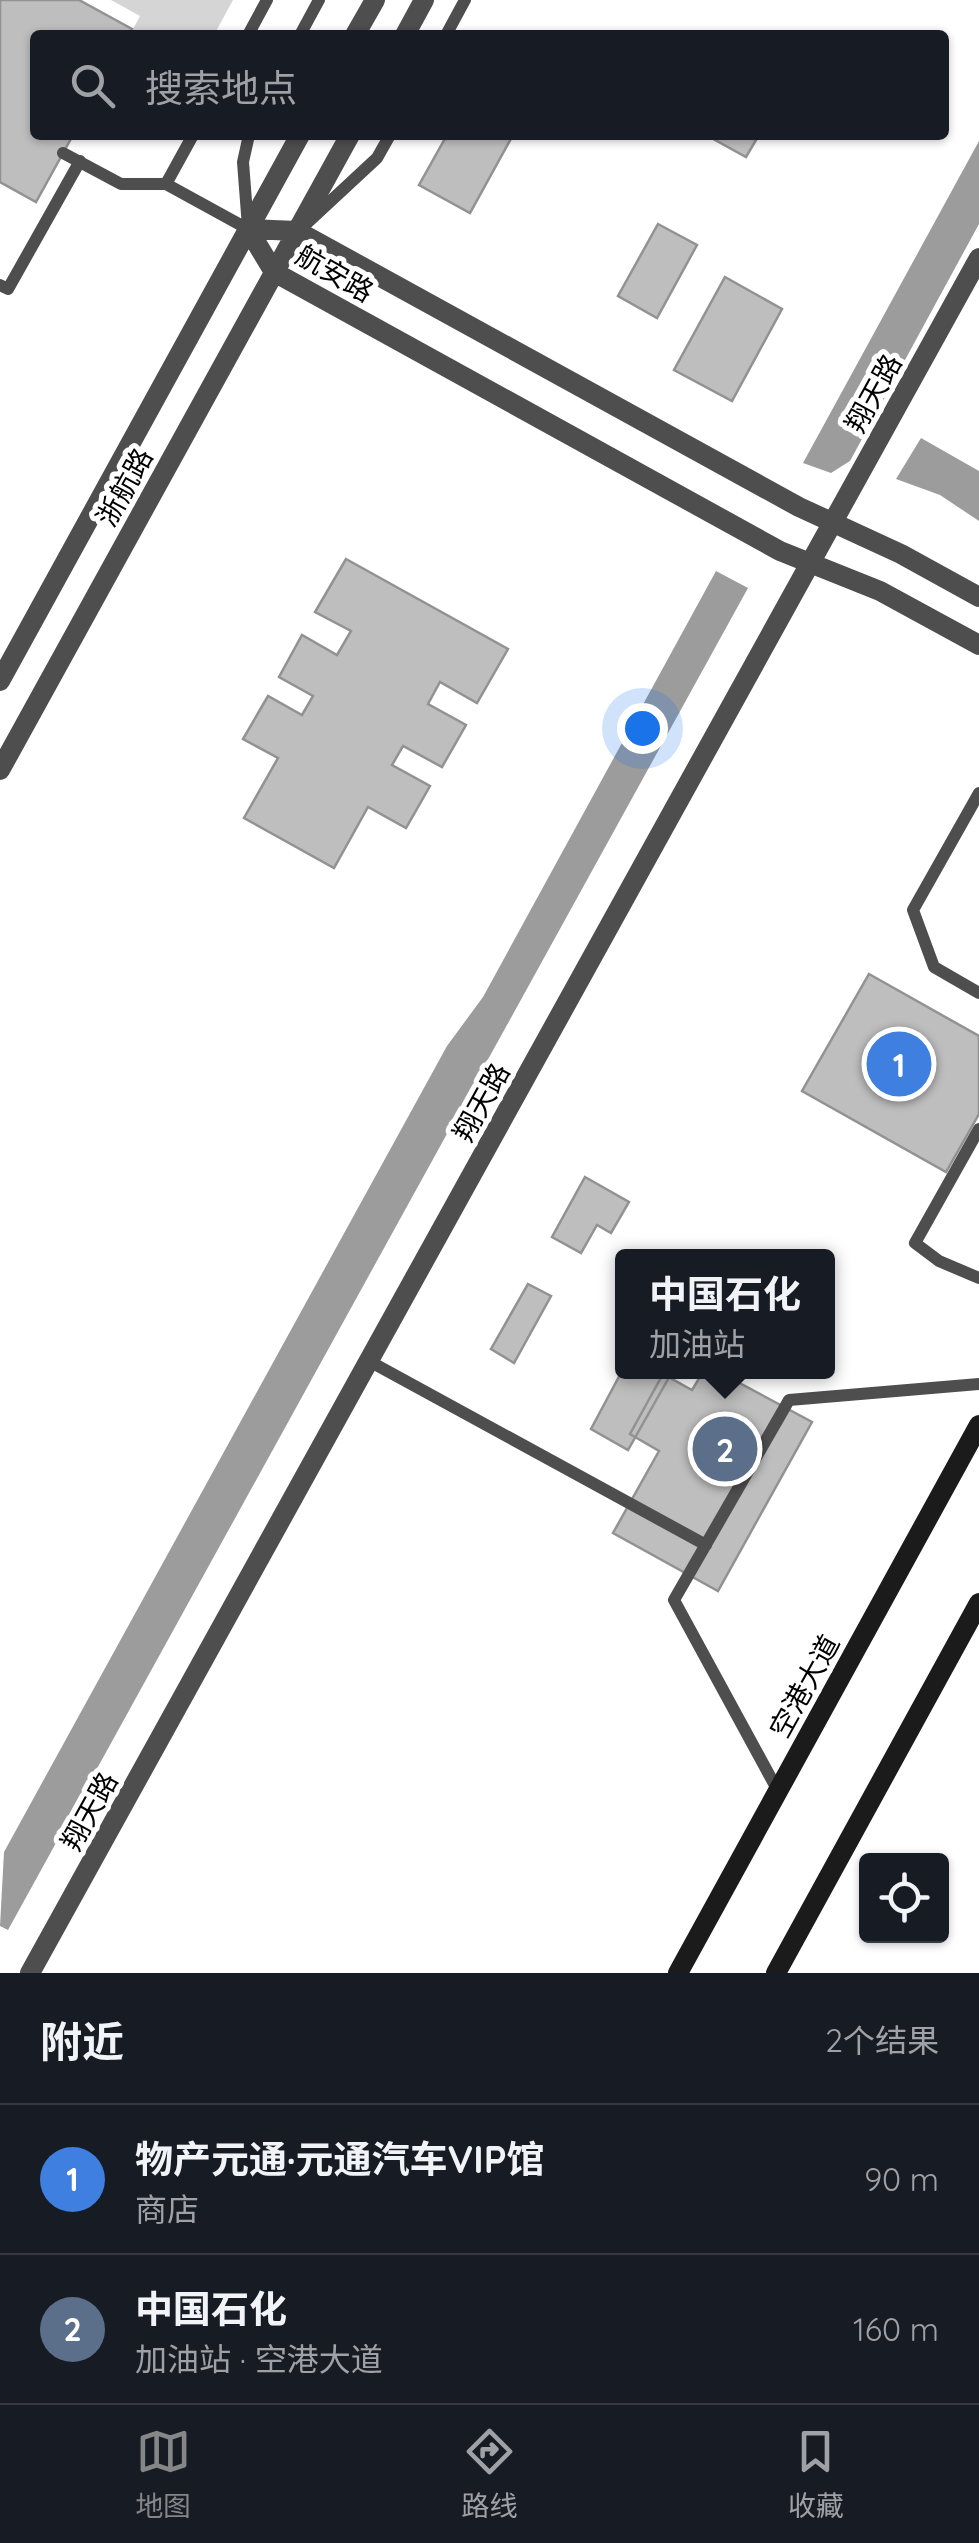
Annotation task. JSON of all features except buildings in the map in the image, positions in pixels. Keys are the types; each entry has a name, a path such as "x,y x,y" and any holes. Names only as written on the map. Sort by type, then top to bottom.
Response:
{"main road":[{"name":"空港大道","path":"678,1973 979,1425"},
{"path":"776,1973 979,1603"}],"street":[{"path":"358,30 374,0"},
{"path":"408,30 424,0"},
{"name":"浙航路","path":"0,681 297,140"},
{"name":"浙航路","path":"0,770 347,140"},
{"name":"航安路","path":"248,230 297,231 800,507 979,598"},
{"name":"航安路","path":"248,230 274,272 810,564 880,590 979,645"},
{"name":"翔天路","path":"30,1973 979,258"}],"lane":[{"path":"251,30 267,0"},
{"path":"303,30 319,0"},
{"path":"449,30 465,0"},
{"path":"166,184 189,140"},
{"path":"248,140 243,162 248,230"},
{"name":"浙航路","path":"297,231 340,197 377,158 387,140"},
{"path":"63,152 121,184 166,184 248,230"},
{"path":"0,285 8,289 80,162"},
{"path":"979,792 913,910 934,967 979,993"},
{"path":"979,1128 915,1243 938,1262 979,1278"},
{"path":"369,1360 706,1545"},
{"path":"778,1791 674,1600 789,1400 979,1384"}],"shaded area":[{"path":"111,0 233,0 217,30 133,30 140,16"},
{"path":"979,141 979,224 850,461 831,473 803,463"},
{"path":"921,438 979,471 979,521 940,495 896,479"},
{"path":"716,571 748,588 8,1930 0,1926 4,1852 447,1046 483,997"}],"place":[{"name":"物产元通·元通汽车VIP馆","path":"899,1064"},
{"name":"中国石化","path":"725,1449"}]}
